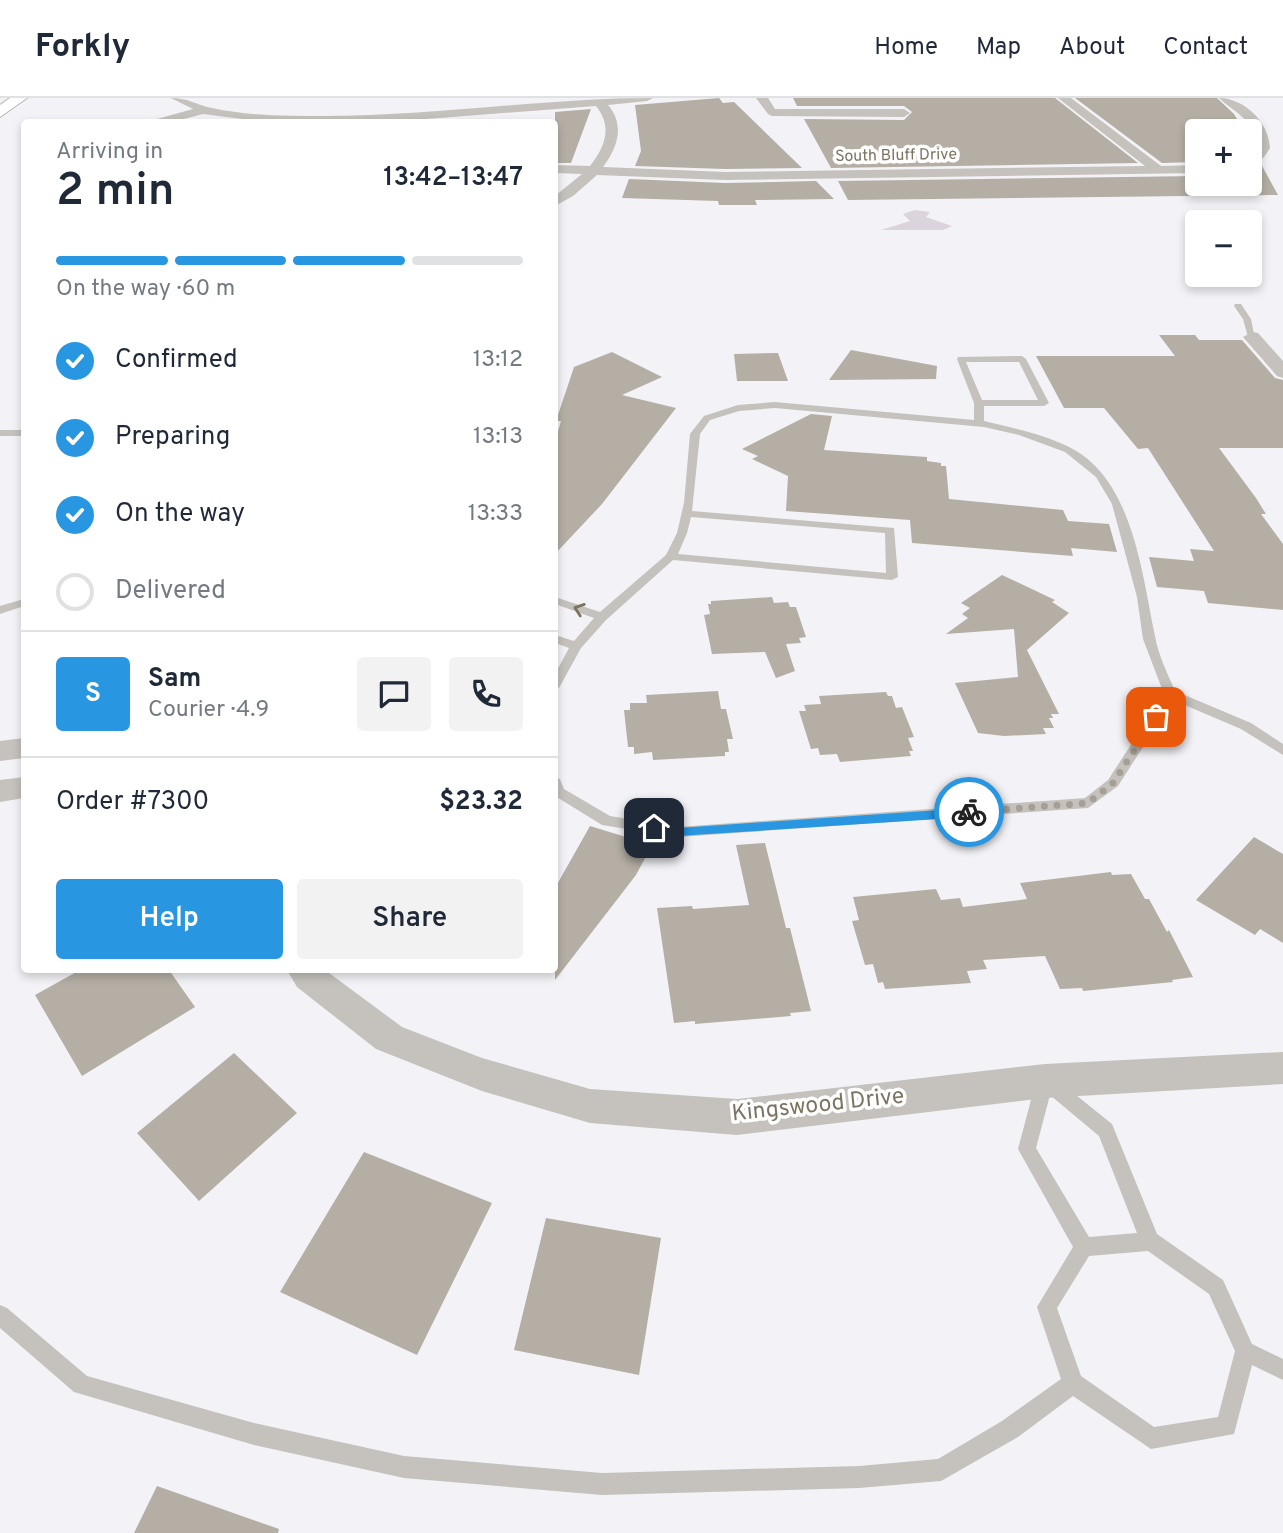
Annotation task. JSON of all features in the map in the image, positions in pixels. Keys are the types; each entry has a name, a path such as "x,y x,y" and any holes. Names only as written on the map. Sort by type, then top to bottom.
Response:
{"main road":[{"path":"0,112 20,98"}],"street":[{"path":"177,98 200,111 277,119"},
{"path":"351,119 647,98"},
{"path":"762,98 772,113 904,113"},
{"path":"1064,98 1159,170"},
{"path":"1225,98 1272,128 1279,137"},
{"path":"558,200 575,190 595,171 610,147 613,133 607,112 598,100"},
{"path":"172,119 200,111"},
{"path":"1262,157 1277,150"},
{"name":"South Bluff Drive","path":"558,169 725,176 1185,169"},
{"path":"1252,337 1282,370"},
{"path":"0,751 21,748"},
{"path":"0,791 21,788"},
{"name":"Kingswood Drive","path":"306,973 390,1038 482,1074 590,1106 737,1117 1045,1081 1283,1068"}],"lane":[{"path":"1238,306 1247,319 1252,337"},
{"path":"979,402 1044,403 1022,359 961,359 979,402 979,424"},
{"path":"558,679 576,646 602,617 671,557 687,513 695,434 707,418 738,408 775,405 979,424 1022,433 1068,450 1100,475 1117,504 1143,597 1149,639 1170,694 1246,726 1283,750"},
{"path":"0,433 21,433"},
{"path":"671,557 892,578 890,530 687,513"},
{"path":"558,601 602,617"},
{"path":"0,610 21,603"},
{"path":"558,640 576,646"},
{"path":"558,792 607,821 678,832 1088,803 1113,783 1170,694"},
{"path":"1045,1081 1106,1130 1150,1241 1216,1287 1245,1351 1226,1426 1151,1438 1073,1383 1047,1307 1084,1247 1027,1149 1045,1081"},
{"path":"1084,1247 1150,1241"},
{"path":"0,1315 81,1385 254,1434 404,1467 602,1484 859,1477 941,1470 1010,1429 1073,1383"},
{"path":"1245,1351 1283,1370"}],"shaded area":[{"path":"915,210 930,212 926,217 952,226 943,230 881,230 910,221 903,214"}],"building":[{"path":"719,98 723,103 734,102 802,168 635,166 641,151 635,105"},
{"path":"793,98 1055,98 1138,163 831,168 804,119 904,120 912,112 904,106 797,106"},
{"path":"1075,98 1217,98 1234,114 1237,119 1185,119 1185,162 1162,163"},
{"path":"591,109 571,163 558,163 558,119 555,119 555,112"},
{"path":"1262,166 1278,195 1262,195"},
{"path":"1185,176 1185,196 1192,196 848,200 838,181"},
{"path":"629,179 725,183 816,181 834,199 755,200 757,205 719,205 718,201 622,198"},
{"path":"1159,335 1195,335 1199,340 1242,340 1275,378 1283,380 1283,448 1219,448 1256,498 1266,514 1261,514 1283,544 1283,610 1208,603 1204,591 1157,587 1149,557 1194,561 1190,549 1214,551 1148,448 1138,449 1104,408 1064,408 1036,356 1175,356"},
{"path":"851,350 937,366 936,379 829,380"},
{"path":"612,352 662,377 622,395 676,408 602,504 558,551 558,431 561,421 558,421 558,415 574,367"},
{"path":"778,353 788,381 737,381 734,354"},
{"path":"811,414 832,416 824,450 927,457 927,461 946,466 949,499 1063,510 1068,521 1109,524 1117,552 1071,548 1073,556 912,543 910,520 786,511 788,476 752,459 758,456 742,449"},
{"path":"1002,575 1055,600 1052,602 1069,613 1027,650 1059,714 1051,714 1053,718 1049,718 1054,728 1043,728 1046,734 1004,736 978,733 955,683 1018,677 1014,629 946,634 968,618 962,614 970,608 961,603"},
{"path":"772,597 774,603 788,602 790,607 796,607 806,637 799,638 801,643 786,644 795,671 776,678 765,652 712,654 704,615 710,614 708,604 711,604 711,601"},
{"path":"718,691 721,709 726,709 733,739 727,739 729,752 725,752 725,756 653,760 652,752 634,754 634,747 628,747 624,710 630,710 630,703 647,703 646,695"},
{"path":"886,692 888,696 892,696 896,708 902,707 914,737 908,738 913,751 909,751 911,756 840,762 837,754 820,755 818,748 811,749 799,711 806,711 804,705 821,704 819,696"},
{"path":"590,826 652,845 636,875 555,980 555,973 558,973 558,883"},
{"path":"1254,837 1283,854 1283,943 1260,929 1255,935 1196,900"},
{"path":"765,843 786,928 790,928 811,1011 790,1013 791,1016 695,1024 695,1021 674,1023 657,908 692,906 693,909 749,905 736,845"},
{"path":"1111,872 1112,875 1131,874 1145,899 1149,899 1167,932 1169,930 1193,977 1172,980 1173,982 1083,991 1082,988 1060,989 1045,956 983,960 987,969 967,971 971,983 885,989 883,982 878,983 873,964 865,965 852,921 859,920 853,897 936,889 941,900 960,898 963,907 1027,899 1020,883"},
{"path":"75,973 171,973 195,1007 82,1076 35,995"},
{"path":"234,1053 297,1113 199,1201 137,1133"},
{"path":"364,1152 492,1203 417,1355 280,1292"},
{"path":"546,1218 661,1238 639,1375 514,1350"},
{"path":"157,1486 279,1529 278,1533 134,1533"}],"way so far":[{"path":"969,812 1088,803 1113,783 1156,717"}],"route":[{"path":"654,828 678,832 969,812"}]}
